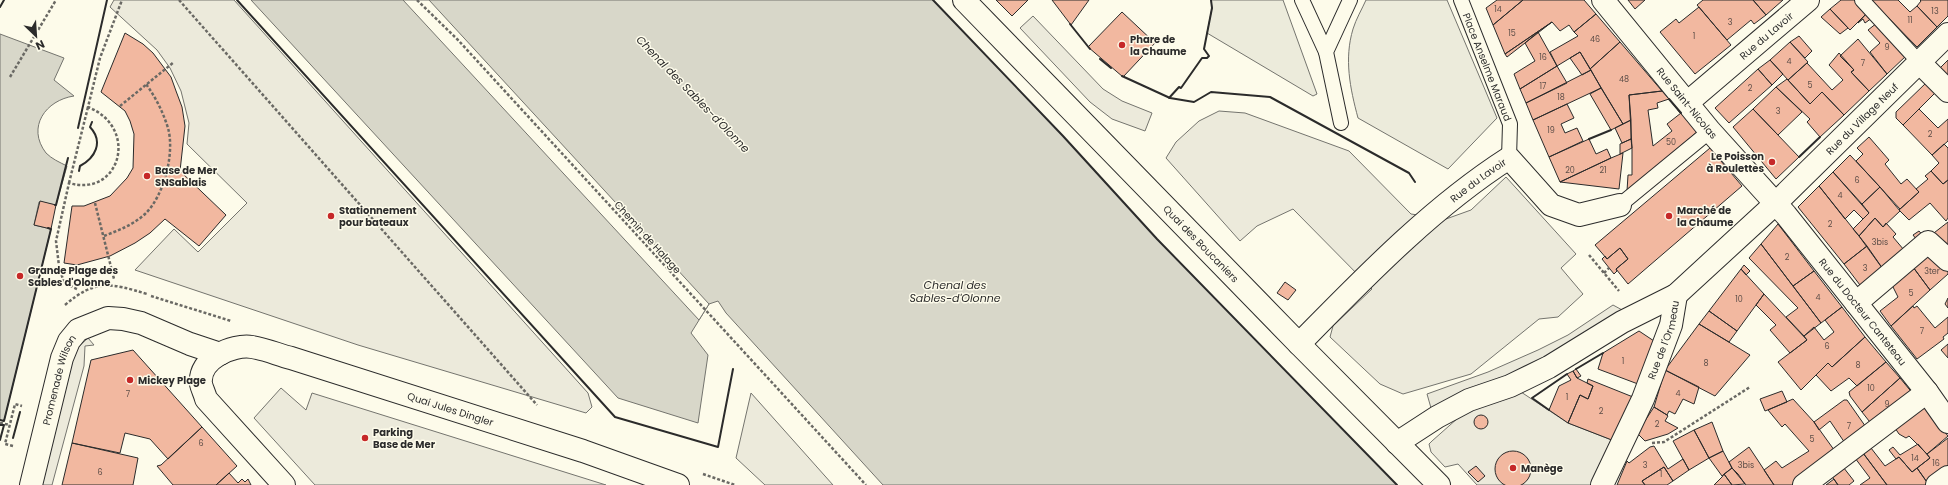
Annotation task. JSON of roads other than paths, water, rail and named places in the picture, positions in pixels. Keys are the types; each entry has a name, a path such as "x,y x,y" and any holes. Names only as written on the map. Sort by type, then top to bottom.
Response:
{"street":[{"name":"Quai des Boucaniers","path":"964,0 1299,344 1439,485"},
{"name":"Rue Saint-Nicolas","path":"1603,0 1710,131 1776,203"},
{"name":"Rue du Lavoir","path":"1687,103 1808,0"},
{"name":"Rue du Village Neuf","path":"1776,203 1948,34"},
{"path":"1919,62 1948,91"},
{"name":"Rue du Lavoir","path":"1299,344 1394,249 1480,177 1509,158 1551,205 1579,215 1620,205"},
{"name":"Rue de l'Ormeau","path":"1602,485 1642,399 1672,325 1676,295 1776,203"},
{"name":"Rue du Docteur Canteteau","path":"1776,203 1927,392 1945,412"},
{"path":"1856,303 1928,242 1948,260"},
{"path":"1398,443 1437,417 1470,400 1510,386 1549,367 1622,322 1676,295"},
{"name":"Promenade Wilson","path":"31,485 62,358 69,341 78,330 108,318 123,319 160,330 190,344 220,354"},
{"name":"Quai Jules Dingler","path":"220,354 238,347 252,347 292,358 561,444 678,485"},
{"path":"220,354 214,358 203,371 201,384 206,399 284,485"},
{"path":"1804,485 1927,392"},
{"path":"1937,485 1948,476"}],"lane":[{"path":"1302,0 1326,52 1341,123"},
{"path":"1326,52 1350,0"},
{"name":"Place Anselme Maraud","path":"1461,0 1510,124 1509,158"},
{"path":"1862,0 1919,62"},
{"name":"Rue du Lavoir","path":"1620,205 1710,131"}],"water":[{"name":"Chenal des Sables-d'Olonne","path":"251,0 933,0 1063,136 1157,239 1397,485 883,485 726,313 718,301 709,304 691,333 708,355 698,423 618,398"},
{"name":"Grande Plage des Sables d'Olonne","path":"0,34 64,58 54,80 74,96 55,103 42,116 39,125 38,134 40,143 46,153 53,159 67,166 56,205 39,202 34,225 51,229 4,421 0,420"}],"place":[{"name":"Phare de la Chaume","path":"1122,45"},
{"name":"Le Poisson à Roulettes","path":"1772,162"},
{"name":"Base de Mer SNSablais","path":"147,176"},
{"name":"Stationnement pour bateaux","path":"331,216"},
{"name":"Marché de la Chaume","path":"1669,216"},
{"name":"Grande Plage des Sables d'Olonne","path":"20,276"},
{"name":"Mickey Plage","path":"130,380"},
{"name":"Parking Base de Mer","path":"365,438"},
{"name":"Manège","path":"1513,468"}]}
